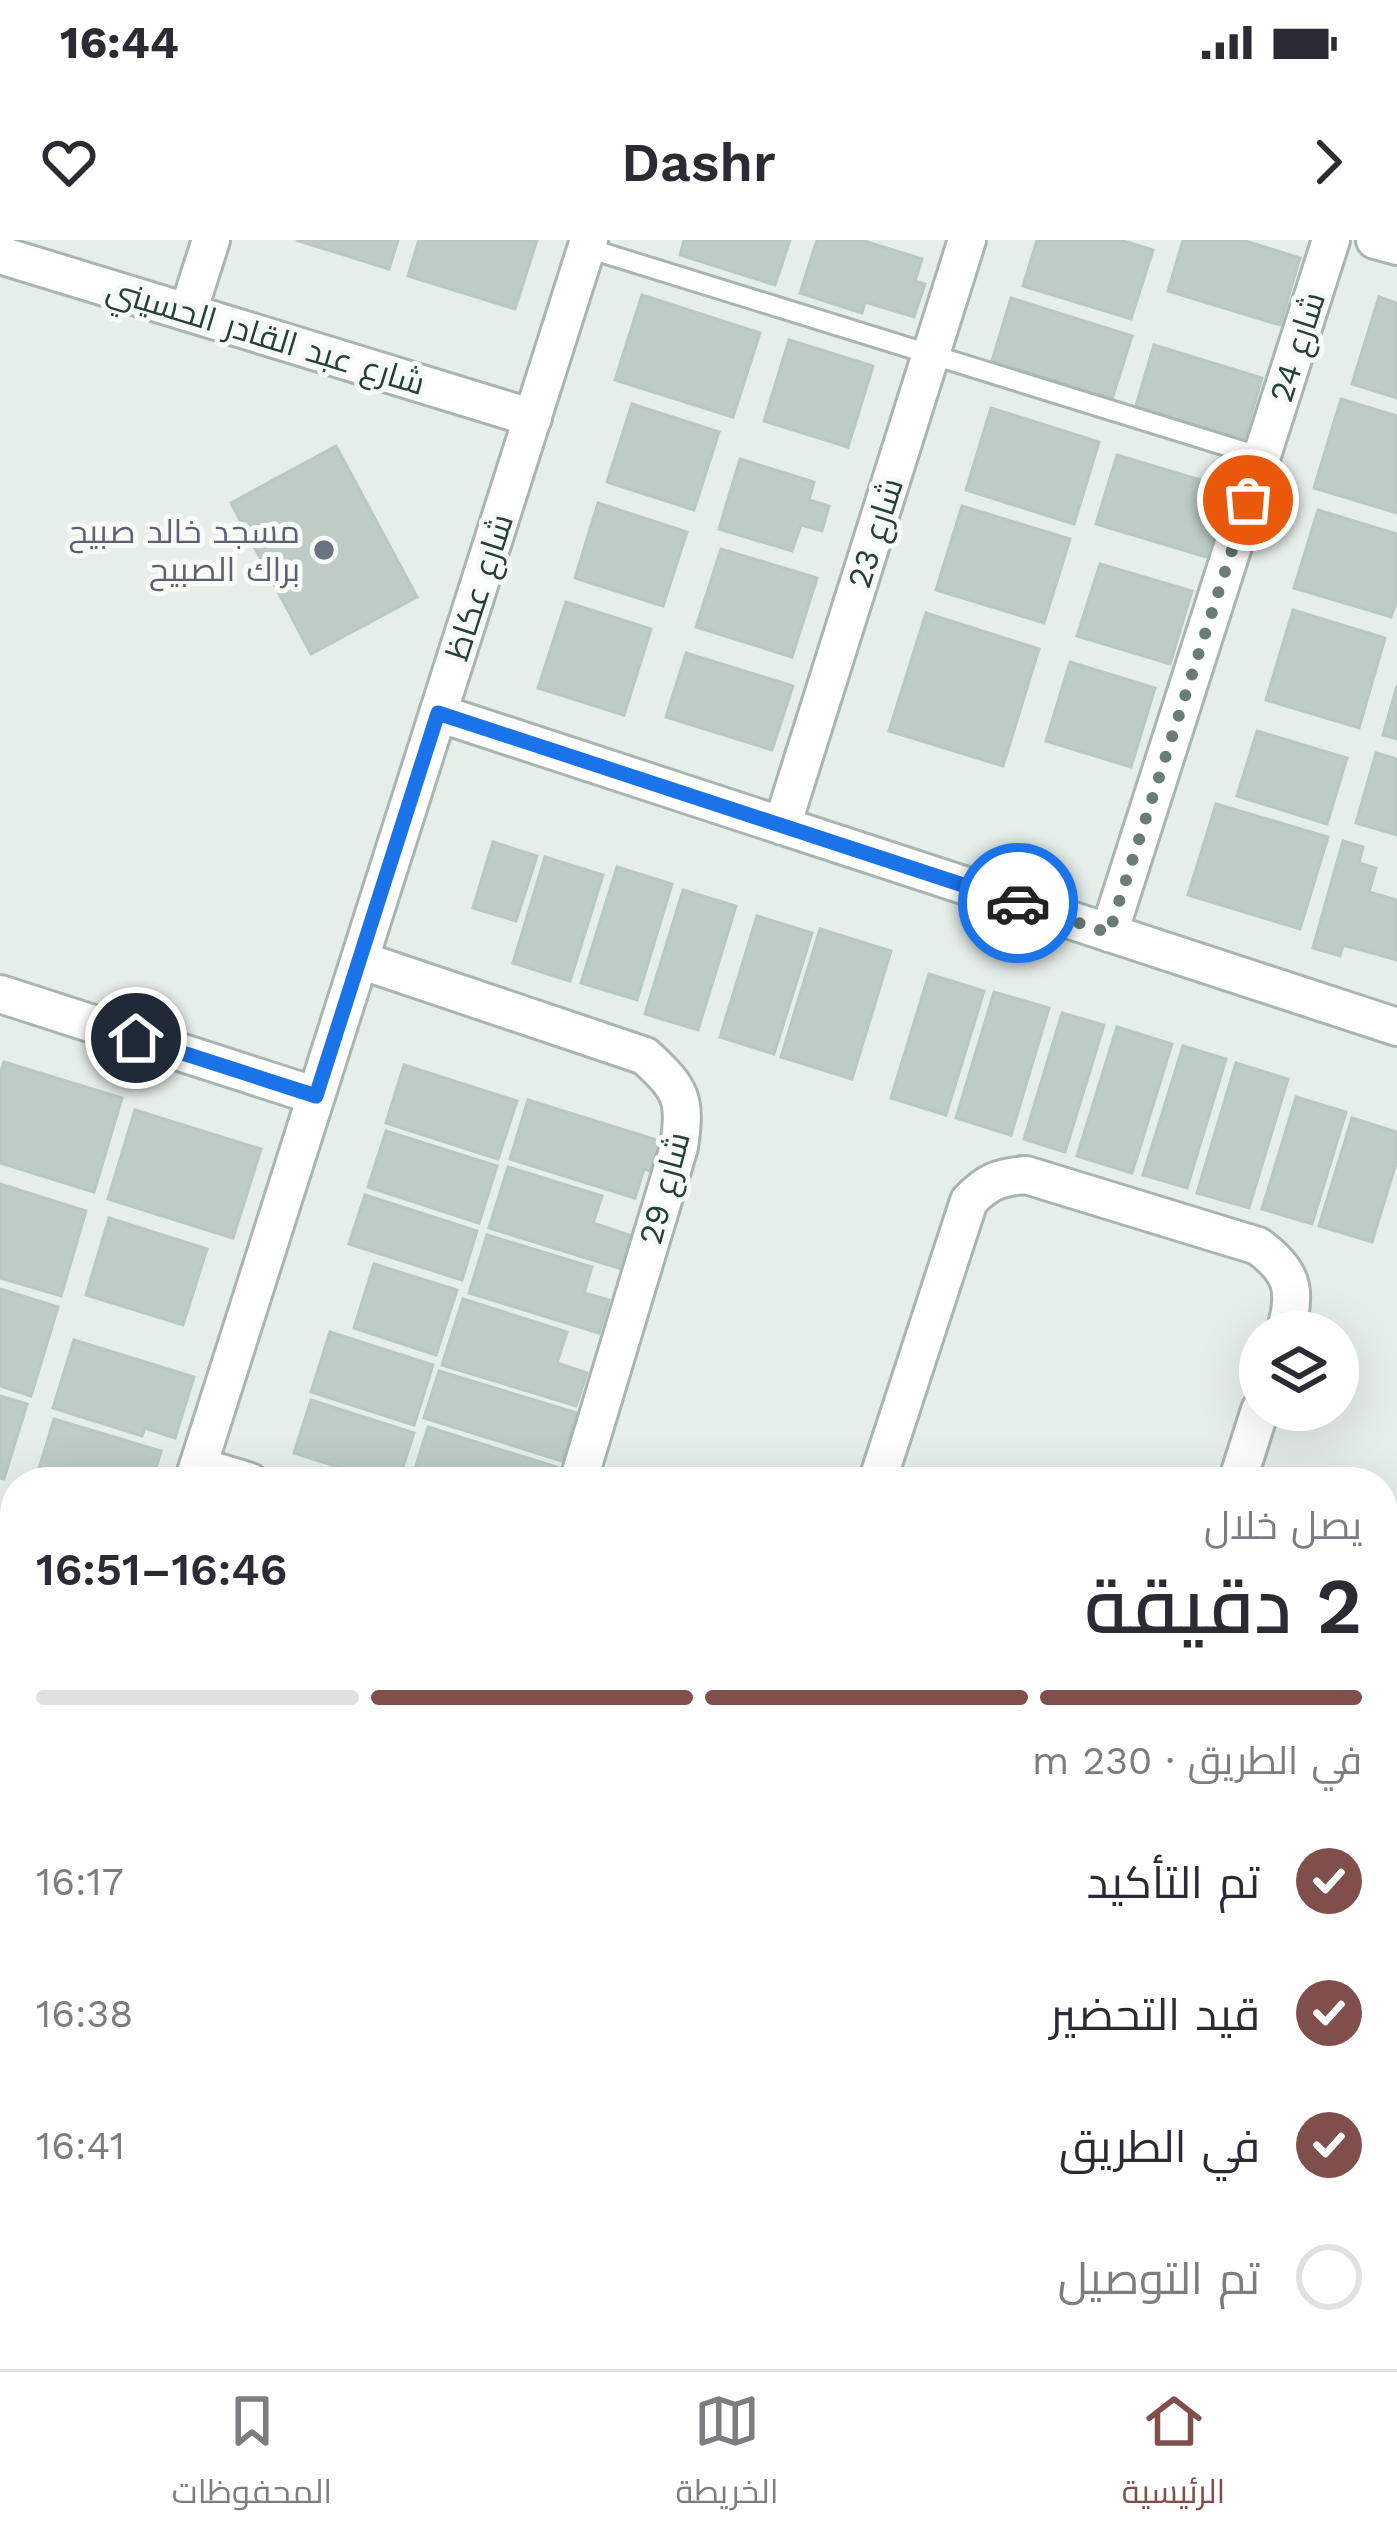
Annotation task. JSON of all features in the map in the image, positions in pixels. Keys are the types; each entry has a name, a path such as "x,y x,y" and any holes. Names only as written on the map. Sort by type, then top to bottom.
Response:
{"street":[{"path":"188,312 211,240"},
{"name":"شارع 23","path":"782,826 968,240"},
{"name":"شارع 24","path":"1109,933 1331,240"},
{"path":"1376,240 1397,246"},
{"name":"شارع عكاظ","path":"198,1467 588,244"},
{"name":"شارع عبد القادر الحسيني","path":"0,255 533,418"},
{"path":"438,713 1397,1028"},
{"name":"شارع 29","path":"360,960 645,1056 666,1075 685,1107 679,1147 583,1467"},
{"path":"0,994 316,1096"},
{"path":"882,1467 969,1202 982,1186 998,1178 1025,1175 1258,1246 1280,1262 1290,1279 1290,1311"},
{"path":"1242,1467 1253,1431"}],"lane":[{"path":"588,244 1262,457"}],"building":[{"path":"296,240 398,240 389,269"},
{"path":"419,240 537,240 515,309 408,276"},
{"path":"684,240 790,240 775,285 680,255"},
{"path":"817,240 861,240 922,259 915,281 925,284 914,317 865,302 862,313 800,293"},
{"path":"1037,240 1120,240 1153,250 1131,319 1023,286"},
{"path":"1183,240 1242,240 1300,258 1280,325 1168,291"},
{"path":"642,295 760,333 733,417 615,380"},
{"path":"1379,297 1397,303 1397,398 1352,384"},
{"path":"1011,298 1132,336 1112,399 992,361"},
{"path":"789,340 873,366 848,447 764,421"},
{"path":"1154,345 1262,378 1243,442 1135,409"},
{"path":"1341,399 1397,416 1397,513 1314,488"},
{"path":"632,404 719,432 694,510 607,482"},
{"path":"991,408 1099,442 1074,524 966,490"},
{"name":"مسجد خالد صبيح براك الصبيح","path":"336,446 417,597 311,654 231,503"},
{"path":"1117,455 1227,488 1206,557 1096,524"},
{"path":"740,459 814,482 809,500 829,506 822,531 801,525 792,551 719,529"},
{"path":"598,503 687,532 663,606 575,578"},
{"path":"962,506 1070,539 1044,623 936,590"},
{"path":"1318,510 1397,534 1397,599 1391,617 1294,588"},
{"path":"721,549 817,578 792,657 696,627"},
{"path":"1100,564 1192,591 1170,664 1077,636"},
{"path":"566,602 651,629 624,715 538,688"},
{"path":"1293,610 1385,638 1359,728 1266,700"},
{"path":"926,613 1039,649 1003,766 889,731"},
{"path":"686,653 793,686 772,750 666,717"},
{"path":"1070,662 1155,688 1131,767 1046,741"},
{"path":"1397,686 1397,739 1383,735"},
{"path":"1257,731 1347,758 1327,824 1237,796"},
{"path":"1376,753 1397,759 1397,835 1356,823"},
{"path":"1216,804 1328,837 1300,929 1188,895"},
{"path":"1343,841 1363,847 1359,863 1376,868 1369,892 1397,900 1397,960 1343,945 1340,956 1313,948"},
{"path":"493,842 537,856 516,921 473,908"},
{"path":"545,857 603,875 570,981 513,963"},
{"path":"617,867 672,884 637,1000 581,983"},
{"path":"683,890 736,906 698,1030 645,1014"},
{"path":"757,916 812,933 774,1054 720,1037"},
{"path":"820,929 891,951 852,1079 781,1057"},
{"path":"929,974 984,991 946,1115 891,1098"},
{"path":"994,992 1049,1008 1011,1135 956,1118"},
{"path":"1062,1013 1104,1025 1065,1152 1024,1139"},
{"path":"1117,1027 1172,1044 1132,1173 1077,1156"},
{"path":"1183,1046 1226,1059 1187,1188 1143,1175"},
{"path":"4,1062 122,1098 94,1192 0,1163"},
{"path":"1236,1063 1288,1079 1249,1208 1197,1193"},
{"path":"404,1065 517,1101 498,1159 386,1123"},
{"path":"1296,1097 1346,1112 1312,1224 1262,1209"},
{"path":"528,1100 663,1142 653,1172 644,1169 635,1198 510,1159"},
{"path":"135,1110 261,1149 233,1238 108,1199"},
{"path":"1352,1118 1397,1132 1397,1160 1372,1242 1319,1226"},
{"path":"386,1131 497,1166 479,1223 368,1187"},
{"path":"508,1167 602,1196 593,1223 632,1236 622,1269 489,1228"},
{"path":"0,1184 86,1211 61,1296 0,1278"},
{"path":"365,1195 477,1231 462,1280 349,1244"},
{"path":"109,1218 207,1249 183,1325 86,1295"},
{"path":"487,1235 592,1267 584,1293 609,1300 599,1333 469,1293"},
{"path":"374,1264 457,1290 436,1355 354,1328"},
{"path":"0,1289 58,1307 31,1396 0,1386"},
{"path":"463,1299 567,1332 557,1363 587,1373 576,1406 442,1365"},
{"path":"330,1332 433,1365 414,1425 311,1392"},
{"path":"74,1340 194,1377 175,1438 145,1428 142,1436 53,1408"},
{"path":"439,1371 577,1413 562,1461 424,1418"},
{"path":"0,1396 27,1404 8,1467 0,1467"},
{"path":"311,1400 414,1433 403,1467 338,1467 294,1453"},
{"path":"54,1419 161,1451 156,1467 40,1467"},
{"path":"428,1427 557,1467 416,1467"}],"way so far":[{"path":"1018,903 1109,933 1248,500"}],"place":[{"name":"مسجد خالد صبيح براك الصبيح","path":"324,550"}],"route":[{"path":"136,1038 316,1096 438,713 1018,903"}]}
